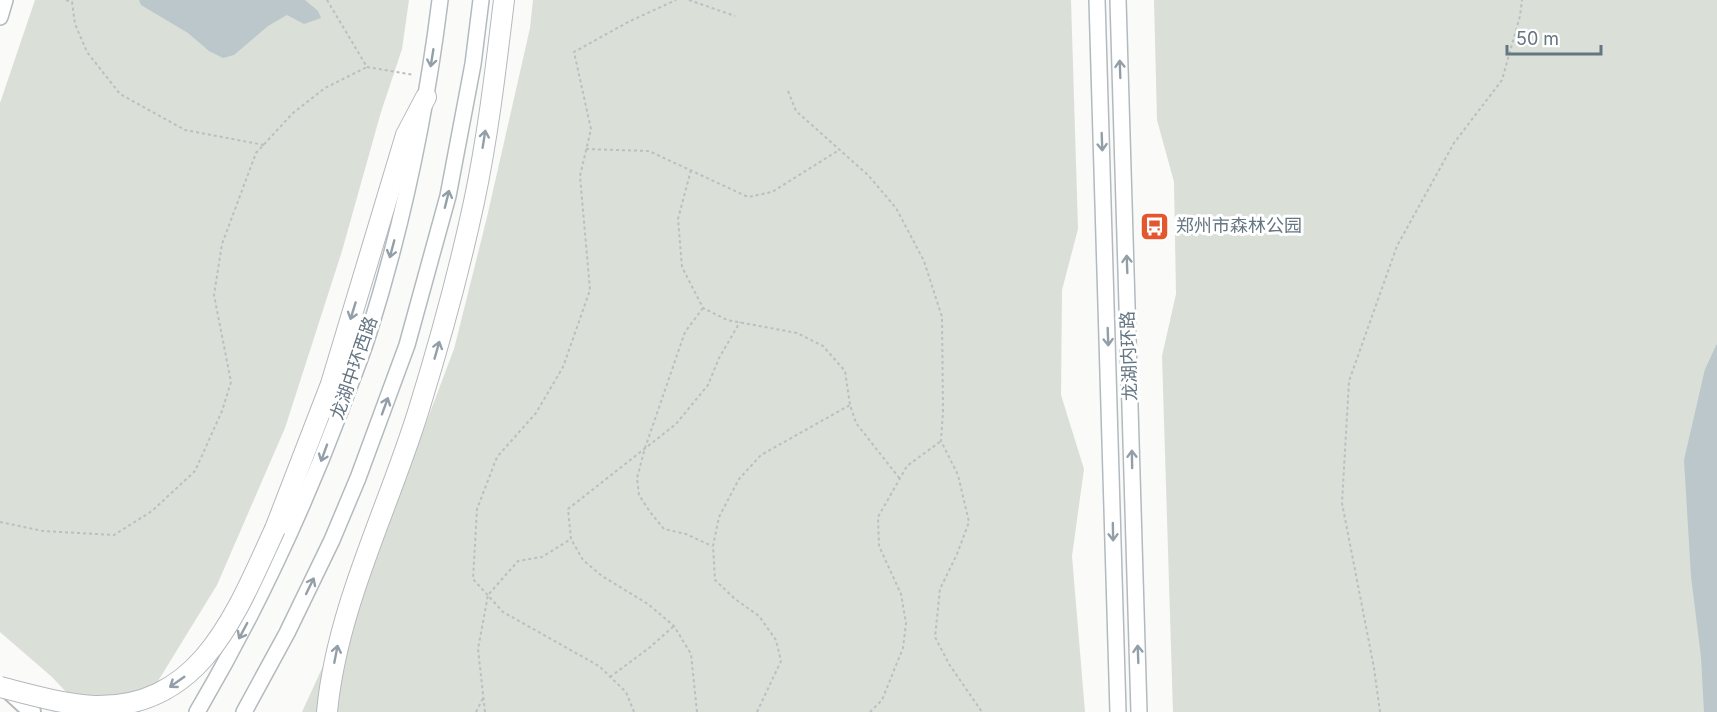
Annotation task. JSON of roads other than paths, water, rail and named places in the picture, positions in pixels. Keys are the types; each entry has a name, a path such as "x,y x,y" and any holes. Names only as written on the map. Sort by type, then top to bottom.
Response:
{"highway":[{"path":"327,712 340,633 419,410 457,274 474,201 493,90 504,0"},
{"path":"0,686 59,702 93,706 140,702 174,686 189,674 226,628 242,600 275,529 331,384 406,135 427,88"},
{"path":"0,686 61,712"}],"main road":[{"path":"0,17 5,0"},
{"name":"龙湖中环西路","path":"197,712 226,662 295,524 369,333 409,186 440,0"},
{"path":"244,712 287,633 332,540 358,478 407,345 454,166 481,0"},
{"name":"龙湖内环路","path":"1097,0 1118,712"},
{"name":"龙湖内环路","path":"1118,0 1139,712"},
{"path":"0,686 32,712"}],"place":[{"name":"郑州市森林公园","path":"1155,226"}]}
